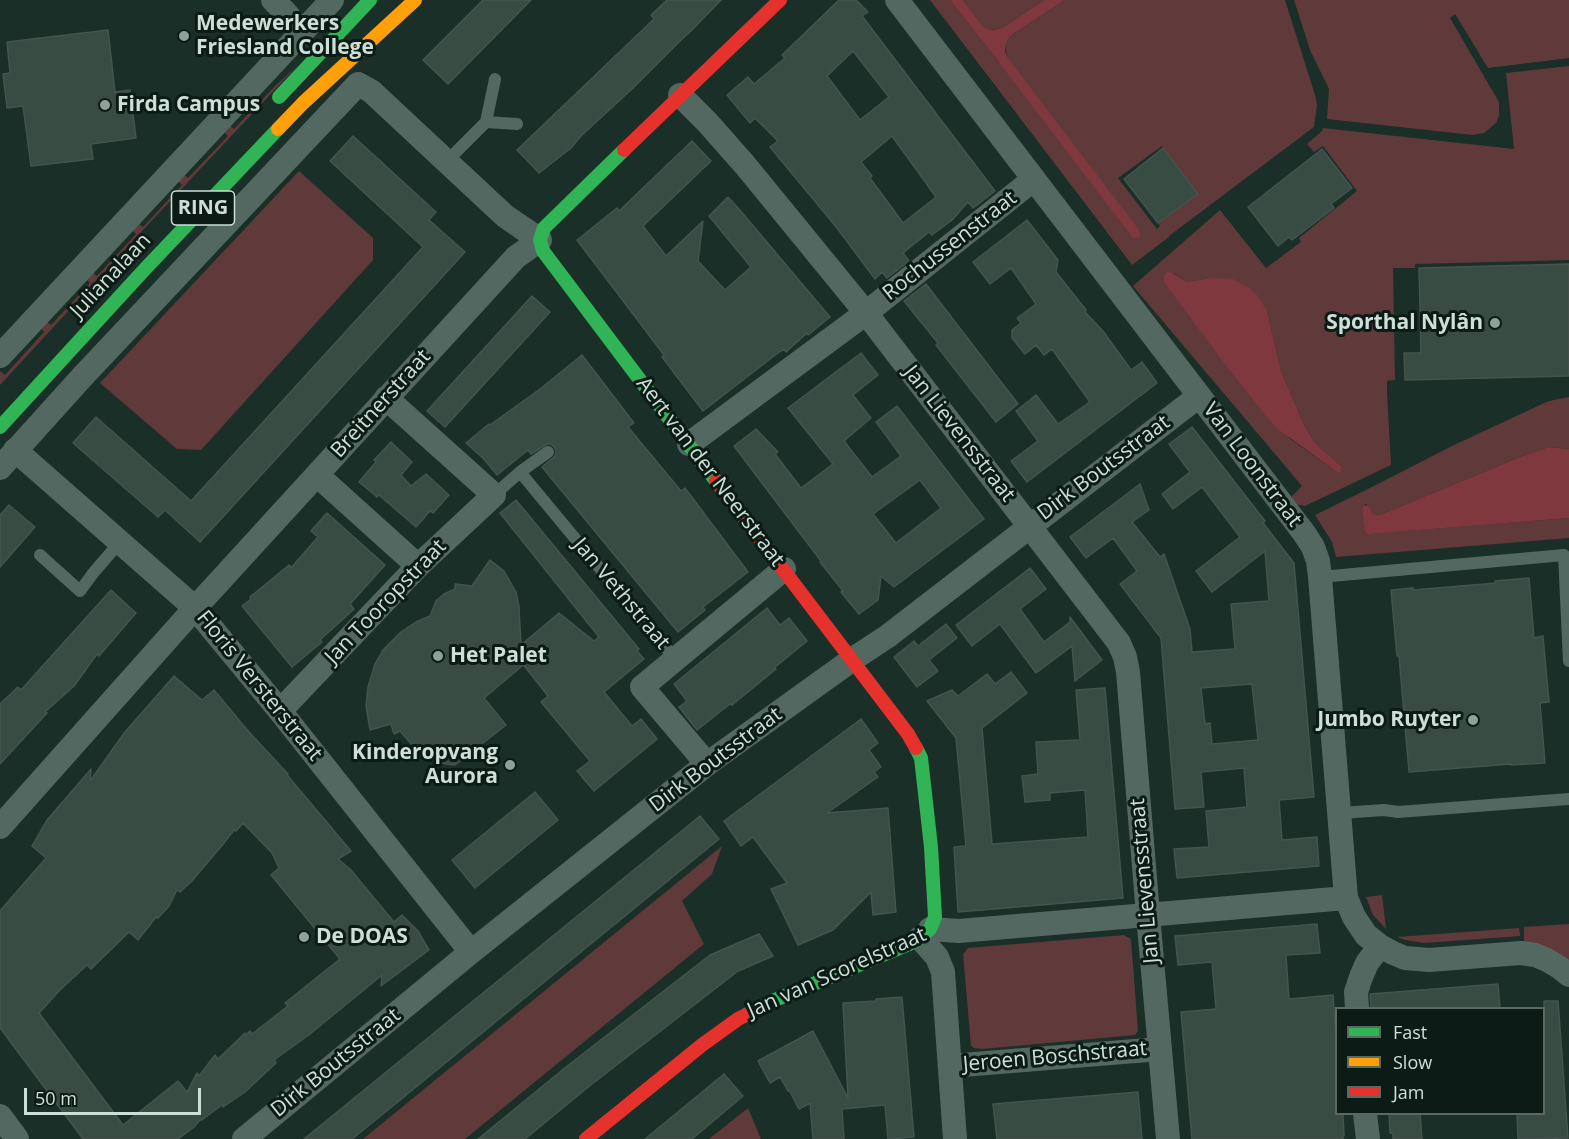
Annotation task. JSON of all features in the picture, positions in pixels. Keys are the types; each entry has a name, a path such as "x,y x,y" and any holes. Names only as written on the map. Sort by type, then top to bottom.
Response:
{"street":[{"path":"273,0 302,32"},
{"name":"Julianalaan","path":"0,356 332,0"},
{"path":"267,109 370,0"},
{"name":"Julianalaan","path":"0,427 145,269 303,103 415,0"},
{"name":"Breitnerstraat","path":"0,827 195,608 516,256 540,240 544,228 552,219 780,0"},
{"name":"Van Loonstraat","path":"897,0 1313,547 1320,577 1346,898 1354,917 1366,935 1380,946"},
{"name":"Aert van der Neerstraat","path":"290,155 358,84 372,91 505,216 540,240 543,251 550,261 908,734 921,758 925,786 935,905 935,917 925,933"},
{"name":"Jan Lievensstraat","path":"680,95 745,165 866,313 1119,643 1128,672 1168,1139"},
{"path":"8,459 290,155 303,103"},
{"name":"Rochussenstraat","path":"689,444 866,313 1034,179"},
{"name":"Dirk Boutsstraat","path":"244,1139 471,952 707,765 888,636 1199,396"},
{"path":"386,398 494,495"},
{"name":"Floris Versterstraat","path":"8,459 120,542 195,608 280,711 471,952"},
{"path":"317,475 418,566"},
{"name":"Jan Tooropstraat","path":"280,711 418,566 494,495"},
{"path":"675,659 784,569"},
{"name":"Jan Vethstraat","path":"675,659 642,687 707,765"},
{"name":"Jan van Scorelstraat","path":"586,1139 702,1044 738,1019 775,1000 909,944 925,933 1346,898"},
{"path":"925,933 943,972 956,1139"},
{"path":"1357,1007 1356,992 1360,977 1380,946 1405,958 1417,960 1521,953 1535,955 1559,967 1569,975"},
{"name":"Jeroen Boschstraat","path":"950,1066 1160,1049"},
{"path":"1365,1115 1368,1139"},
{"path":"0,1116 17,1139"}],"lane":[{"path":"446,162 486,122 495,79"},
{"path":"486,122 517,124"},
{"path":"494,495 548,452"},
{"name":"Jan Vethstraat","path":"520,472 675,659"},
{"path":"40,555 80,591 120,542"},
{"path":"1320,577 1564,555 1569,661"},
{"path":"1340,813 1384,810 1398,812 1569,799"}],"shaded area":[{"path":"930,0 950,0 998,61 1007,57 1005,46 1010,36 1065,0 1285,0 1316,98 1314,127 1132,265","holes":["1162,146 1197,194 1158,223 1160,226 1157,229 1118,178"]},
{"path":"950,0 963,0 982,25 994,30 1002,28 1044,0 1065,0 1010,36 1005,51 1007,57 1139,230 1139,237 1133,238"},
{"path":"963,0 1044,0 1002,28 994,30 982,25"},
{"path":"1294,0 1569,0 1569,58 1488,68 1455,14 1450,18 1499,102 1499,116 1496,123 1484,133 1473,135 1327,119 1329,89 1310,50"},
{"path":"298,65 0,385 0,371 5,375 44,332 37,324 42,318 51,325 90,283 82,275 88,269 97,276 136,234 128,226 134,220 143,227 182,185 174,177 180,171 188,178 228,136 220,128 226,122 234,129"},
{"path":"1569,66 1569,260 1415,264 1415,268 1393,268 1395,380 1387,381 1391,465 1305,506 1296,504 1291,497 1302,486 1133,286 1220,210 1266,268 1301,242 1299,238 1357,191 1323,146 1314,152 1307,144 1323,128 1514,149 1506,73","holes":["1173,273 1187,282 1210,278 1267,311 1281,371 1303,422 1314,442 1341,466 1341,472 1337,472 1289,438"]},
{"path":"299,171 373,238 373,260 201,450 177,449 100,383"},
{"path":"1169,271 1187,282 1210,278 1233,279 1257,295 1267,311 1281,371 1303,422 1314,442 1341,466 1341,472 1337,472 1275,427 1164,282 1164,275"},
{"path":"1569,397 1569,449 1549,447 1520,457 1380,515 1373,514 1366,504 1362,506 1366,534 1569,518 1569,538 1336,557 1332,542 1315,515 1452,446 1540,405"},
{"path":"1549,447 1569,449 1569,518 1366,534 1363,505 1368,506 1373,514 1380,515"},
{"path":"722,846 712,874 682,901 704,944 465,1139 363,1139"},
{"path":"1382,895 1386,929 1373,915 1366,897"},
{"path":"1569,924 1569,960 1564,956 1524,943 1524,927"},
{"path":"1519,928 1520,936 1424,943 1397,937"},
{"path":"1124,935 1131,939 1138,1031 1135,1035 982,1049 971,1046 963,954 968,948"},
{"path":"748,1108 761,1139 709,1139"}],"building":[{"path":"483,0 531,0 448,84 423,60"},
{"path":"667,0 721,0 571,148 539,173 517,150 654,19 651,15"},
{"path":"839,0 856,0 868,12 862,16 995,191 973,208 968,202 952,220 932,235 929,232 903,253 909,261 887,278 882,272 875,279 837,228 770,147 778,141 755,118 750,123 727,95 748,77 754,84 785,58 782,55","holes":["853,51 889,97 860,120 827,76","892,136 936,197 903,223 861,162"]},
{"path":"108,30 115,92 130,90 136,138 91,144 93,159 31,166 23,106 7,108 3,74 10,73 7,42"},
{"path":"353,136 436,212 429,220 465,252 200,542 165,510 158,517 73,443 96,417 191,501 423,247 330,161"},
{"path":"692,141 711,161 643,226 666,256 703,221 698,261 725,290 751,267 709,216 728,197 830,317 786,352 784,349 774,356 703,411 662,357 664,355 577,240 617,208 619,211"},
{"path":"1163,148 1198,194 1158,223 1124,179"},
{"path":"1322,149 1352,188 1331,204 1334,208 1292,240 1289,237 1278,246 1248,207"},
{"path":"1027,220 1058,260 1056,272 1131,370 1142,362 1157,383 1027,482 1011,461 1038,441 1016,411 1036,395 1058,424 1090,402 1052,349 1044,355 1036,345 1025,354 1012,338 1012,330 1021,323 1017,318 1036,304 1011,268 990,284 973,262"},
{"name":"Sporthal Nylân","path":"1569,264 1569,376 1405,380 1404,353 1421,353 1419,268"},
{"path":"926,284 1018,404 996,422 904,301"},
{"path":"532,296 550,312 445,427 427,411"},
{"path":"861,353 878,375 853,395 871,418 844,441 872,477 901,456 876,422 897,406 984,519 894,587 881,576 878,600 859,614 734,446 756,429 778,452 775,454 801,488 833,464 788,408","holes":["920,480 941,508 896,543 873,514"]},
{"path":"582,355 634,423 628,427 681,491 685,488 748,572 703,607 705,610 678,632 542,467 555,456 556,451 551,444 531,454 528,450 497,475 466,443"},
{"path":"1192,427 1265,521 1263,523 1294,563 1314,797 1279,800 1282,840 1317,837 1319,866 1177,878 1174,849 1209,847 1206,811 1247,807 1244,768 1201,772 1204,807 1175,809 1161,638 1120,584 1137,571 1113,538 1086,558 1070,537 1140,484 1149,510 1132,522 1160,557 1164,554 1190,629 1192,652 1235,649 1231,604 1269,601 1265,551 1212,592 1196,571 1240,537 1202,487 1173,509 1162,494 1190,472 1169,444","holes":["1252,684 1258,740 1212,744 1210,723 1205,724 1201,688"]},
{"path":"391,442 412,462 401,475 411,486 426,474 449,495 416,527 379,495 377,497 359,482 376,462 374,460"},
{"path":"516,500 639,649 637,651 644,659 604,692 632,726 641,719 657,739 594,791 577,771 590,761 541,702 548,696 522,663 522,666 484,698 506,725 455,765 439,763 424,756 400,731 394,734 391,724 370,730 366,706 368,687 375,664 383,650 401,632 430,616 436,601 455,589 455,584 472,586 490,560 504,571 516,592 521,645 559,613 594,641 599,637 500,513"},
{"path":"9,505 35,527 0,567 0,515"},
{"path":"327,513 385,565 350,604 354,609 320,640 322,642 292,667 242,606 289,565 291,568 318,537 311,531"},
{"path":"1030,568 1046,589 1020,609 1044,642 1070,622 1070,617 1102,660 1075,681 1072,646 1036,673 1000,624 972,646 956,625"},
{"path":"1529,578 1534,638 1543,636 1549,702 1540,703 1545,763 1409,772 1391,590 1496,583 1495,581"},
{"path":"111,590 136,613 99,656 97,654 74,686 45,712 47,713 0,764 0,704 18,687 21,690"},
{"path":"767,608 780,625 789,618 807,641 732,705 730,704 697,730 679,707 687,701 674,684"},
{"path":"946,624 957,638 929,660 938,671 917,687 894,657 914,641 918,646"},
{"path":"1011,672 1027,693 982,728 992,844 1088,837 1085,790 1050,793 1050,800 1025,802 1022,776 1038,774 1036,742 1080,740 1076,690 1105,688 1123,898 958,912 954,847 966,846 956,738 927,701 952,690 958,696 987,674 995,684"},
{"path":"174,676 202,700 214,690 288,774 351,851 338,859 350,869 394,922 402,915 418,931 429,950 381,986 382,975 310,1034 274,1060 276,1063 245,1092 201,1119 178,1139 83,1139 0,1028 0,911 46,858 32,846 47,820 91,769 90,781 125,732","holes":["243,823 272,853 279,868 271,875 340,959 285,1003 288,1006 252,1034 250,1031 246,1035 245,1033 218,1059 215,1055 199,1076 197,1073 187,1092 178,1081 123,1125 39,1013 87,965 91,969 129,932 138,940 156,917 158,918 169,906 177,890 180,892 191,882 234,830 236,831"]},
{"path":"861,719 878,743 869,750 881,767 874,772 878,777 827,813 888,808 896,912 873,915 871,892 833,930 798,945 771,889 787,883 753,837 741,846 724,821"},
{"path":"535,792 558,820 475,888 452,860"},
{"path":"700,816 719,839 394,1105 352,1139 304,1139"},
{"path":"1317,924 1320,953 1286,955 1289,999 1333,995 1335,1115 1343,1115 1343,1139 1192,1139 1181,1012 1216,1009 1212,962 1178,965 1175,936"},
{"path":"759,934 773,956 738,971 525,1139 478,1139 710,955"},
{"path":"1498,984 1500,1007 1371,1007 1370,994"},
{"path":"902,997 914,1137 888,1139 885,1105 842,1109 844,1139 813,1139 810,1103 799,1109 780,1077 770,1083 758,1061 813,1031 848,1098 843,1003"},
{"path":"1544,1001 1558,1001 1568,1138 1518,1139 1517,1115 1545,1115"},
{"path":"724,1074 743,1096 692,1139 645,1139"},
{"path":"1138,1092 1142,1139 997,1139 993,1104"},
{"path":"1389,1115 1420,1115 1422,1139 1393,1139 1393,1133 1390,1133"}],"traffic: fast":[{"path":"279,97 370,0"},
{"path":"0,427 278,129"},
{"path":"624,150 544,228 540,240 543,251 716,481"},
{"path":"746,1015 775,1000 909,944 930,929 935,917 931,847 921,758 916,748"}],"traffic: slow":[{"path":"278,129 415,0"}],"traffic: jam":[{"path":"624,150 780,0"},
{"path":"716,481 908,734 916,748"},
{"path":"586,1139 702,1045 746,1015"}],"place":[{"name":"Medewerkers Friesland College","path":"184,36"},
{"name":"Firda Campus","path":"105,105"},
{"name":"Sporthal Nylân","path":"1495,323"},
{"name":"Het Palet","path":"438,656"},
{"name":"Jumbo Ruyter","path":"1473,720"},
{"name":"Kinderopvang Aurora","path":"510,765"},
{"name":"De DOAS","path":"304,937"}]}
